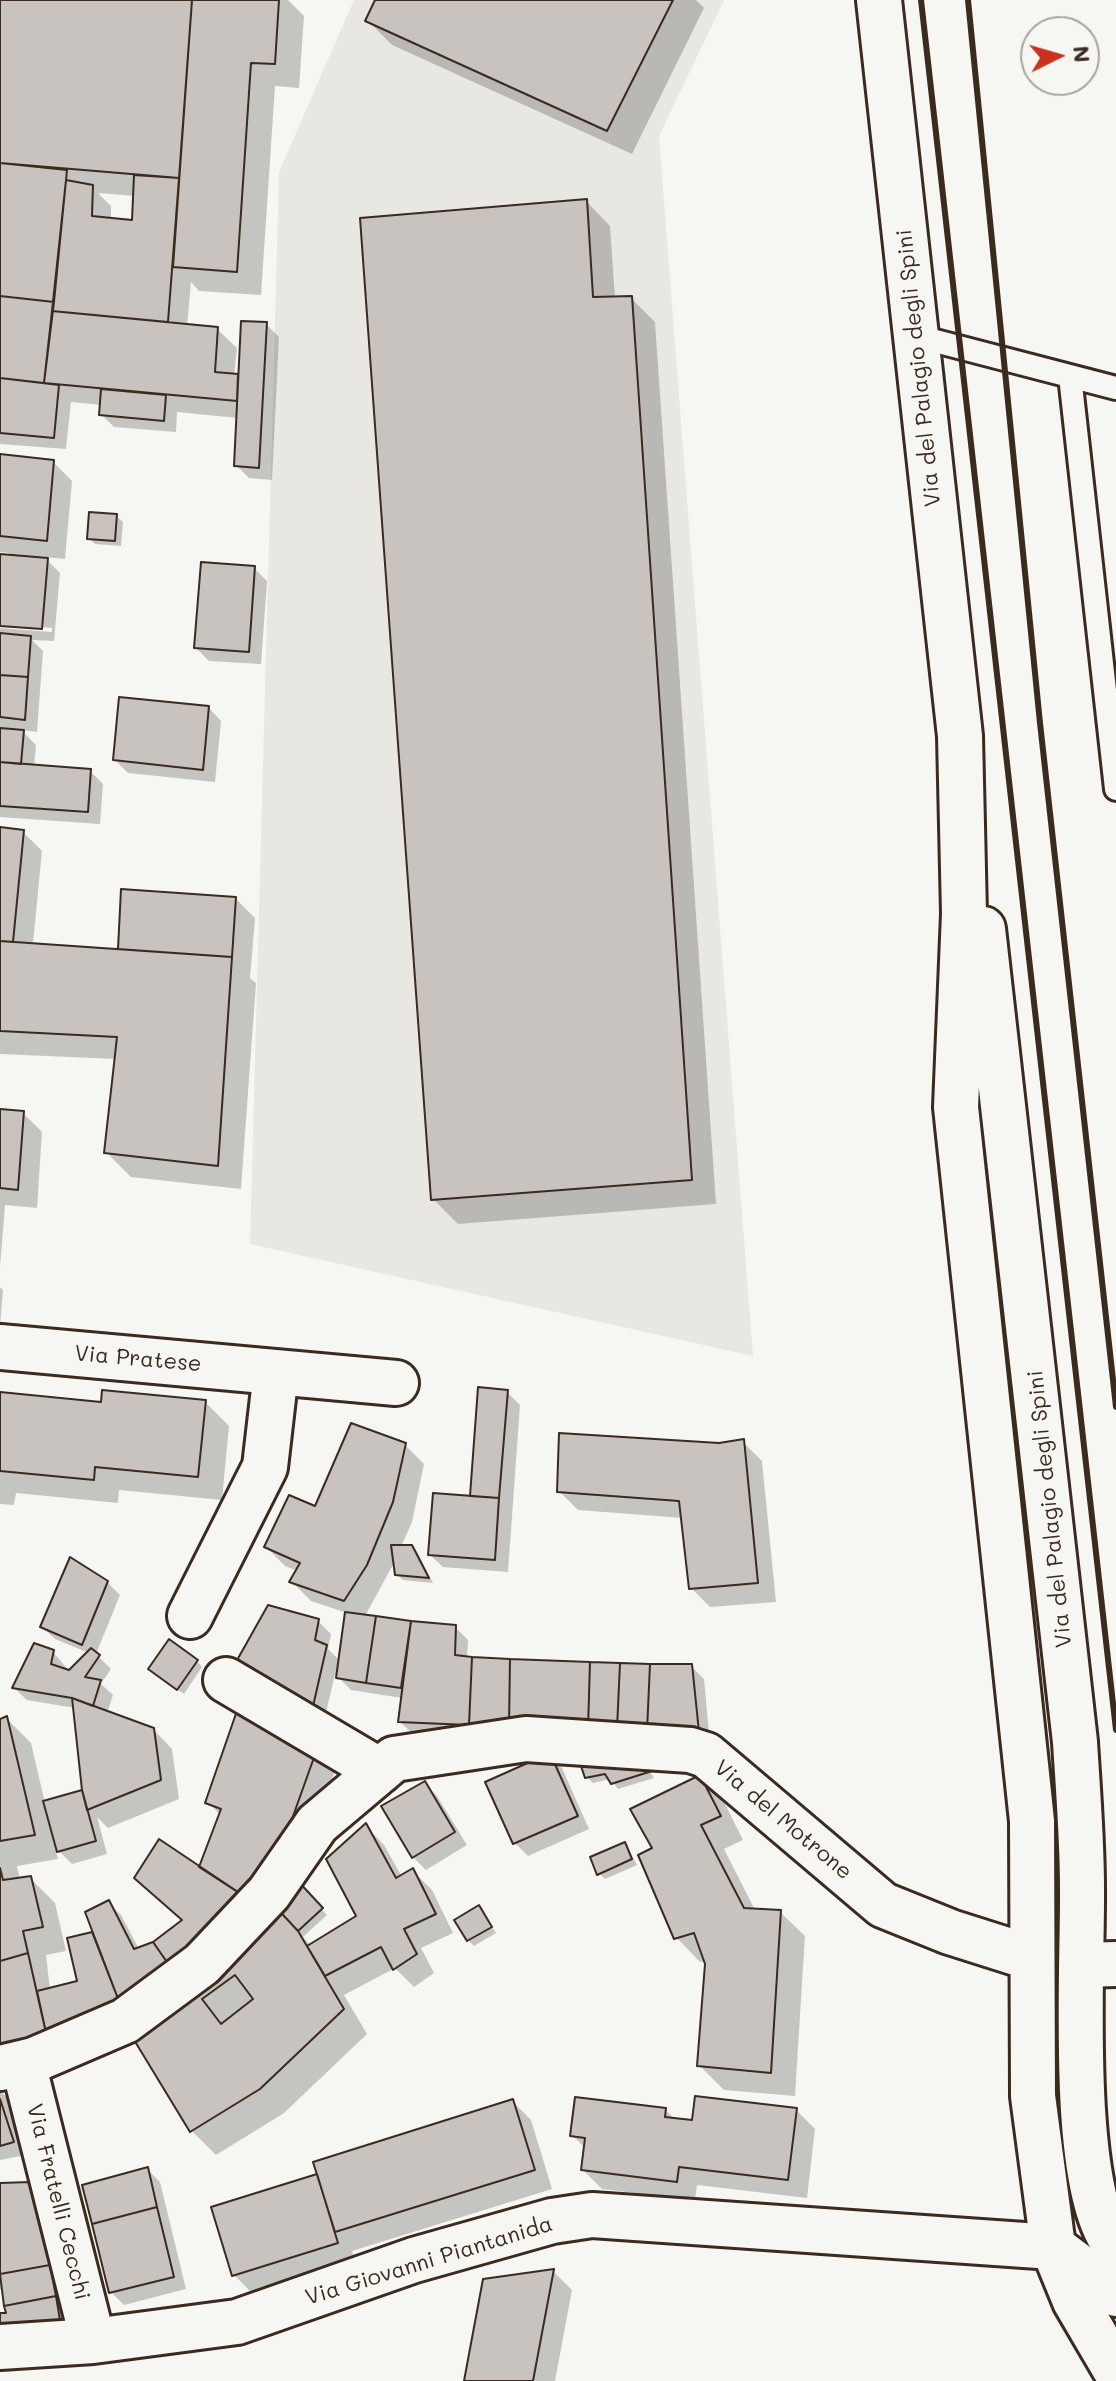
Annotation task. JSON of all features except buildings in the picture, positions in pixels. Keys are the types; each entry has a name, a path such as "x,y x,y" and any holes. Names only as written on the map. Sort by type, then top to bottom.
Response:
{"main road":[{"name":"Via del Palagio degli Spini","path":"879,0 960,736 1032,1266 1081,1827 1099,1964 1082,2077 1095,2207 1103,2250 1116,2282"},
{"name":"Via del Palagio degli Spini","path":"960,736 964,914 956,1107 1032,1821 1033,2096 1053,2247 1075,2301 1116,2371"},
{"name":"Via Pratese","path":"0,1347 396,1383"},
{"path":"190,1616 265,1467 276,1372"},
{"path":"226,1680 380,1771"},
{"name":"Via del Motrone","path":"11,2066 125,2021 202,1964 269,1893 317,1824 394,1759 526,1739 690,1750 721,1765 883,1905 950,1932 1032,1958"},
{"name":"Via Fratelli Cecchi","path":"11,2066 93,2341"},
{"path":"1095,2207 1116,2246"},
{"name":"Via Giovanni Piantanida","path":"0,2347 93,2341 237,2322 414,2260 552,2221 592,2215 1053,2247"},
{"path":"1053,2247 1116,2294"}],"lane":[{"path":"916,336 1116,388"},
{"path":"1070,376 1116,789"}],"shaded area":[{"path":"354,0 724,0 659,136 753,1356 250,1244 279,172"}],"railway":[{"path":"921,0 1116,1730"},
{"path":"968,0 1040,723 1116,1407"}]}
